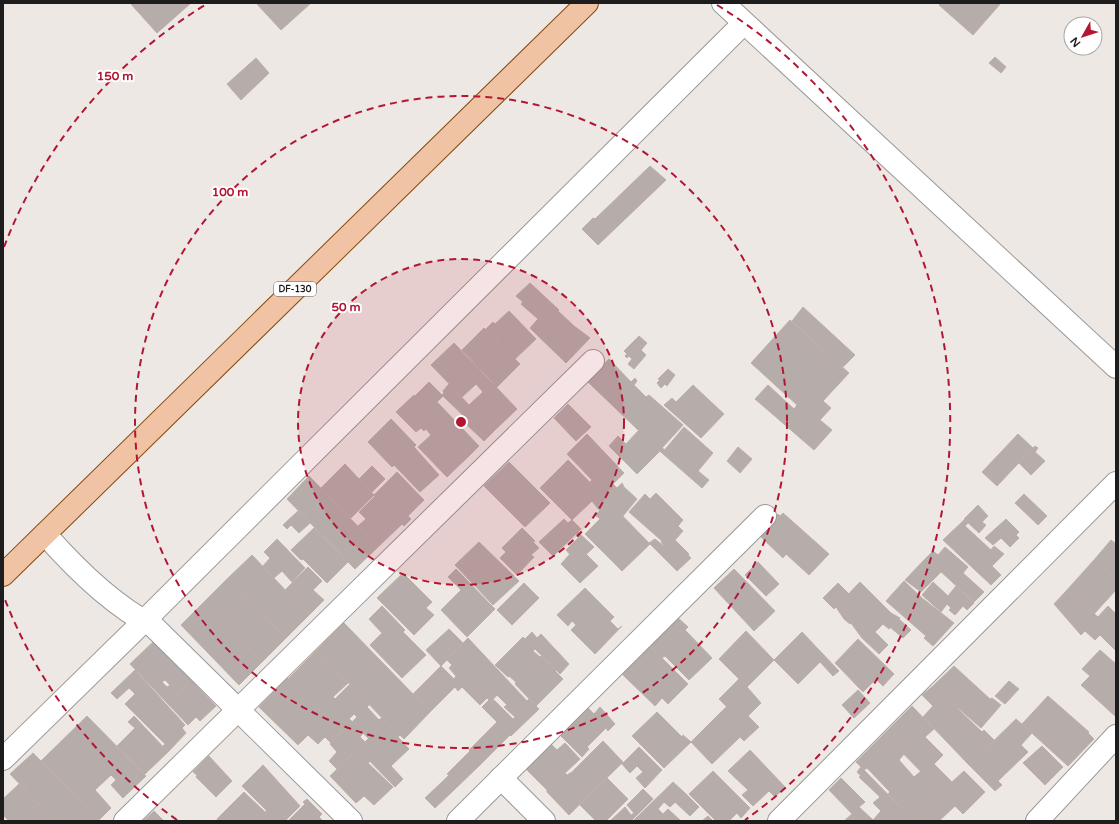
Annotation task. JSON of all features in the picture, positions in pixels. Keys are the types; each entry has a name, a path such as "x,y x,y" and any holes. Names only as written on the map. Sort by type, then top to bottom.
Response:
{"main road":[{"name":"DF-130","path":"3,575 587,3"}],"street":[{"path":"723,3 1116,367"},
{"path":"3,758 144,621 744,23"},
{"path":"125,821 593,361"},
{"path":"779,821 1116,483"},
{"path":"458,821 765,516"},
{"path":"45,534 79,570 109,596 153,626 239,709 351,821"},
{"path":"1037,821 1116,736"},
{"path":"501,778 544,821"}],"building":[{"path":"130,3 191,3 157,33"},
{"path":"256,3 311,3 281,30"},
{"path":"941,3 1001,3 973,35 939,5"},
{"path":"995,57 1006,67 1001,73 989,63"},
{"path":"256,58 269,73 241,100 227,84"},
{"path":"650,166 666,180 598,245 582,229 593,218 595,219"},
{"path":"530,283 574,326 590,338 566,363 530,328 538,319 521,304 523,302 516,296"},
{"path":"803,307 855,355 844,366 842,367 792,321"},
{"path":"509,311 536,339 515,359 486,329 493,322 495,324"},
{"path":"790,320 849,373 823,401 831,408 820,420 832,430 814,450 755,399 768,385 794,409 797,405 751,363"},
{"path":"484,328 520,364 497,387 462,350"},
{"path":"639,336 647,343 641,350 646,355 634,369 628,364 632,359 629,356 627,358 625,356 627,354 624,351"},
{"path":"454,343 517,409 494,431 469,405 483,392 476,384 462,397 431,365"},
{"path":"609,359 631,382 635,378 637,381 634,385 646,397 649,395 683,425 662,448 665,450 662,453 587,381"},
{"path":"668,369 675,375 667,386 665,384 661,388 657,383 660,380 658,379"},
{"path":"429,382 442,395 444,393 443,391 449,384 494,431 484,441 466,424 469,421 443,396 437,402 479,446 471,454 415,396"},
{"path":"693,385 724,414 701,438 664,405 672,398 676,402"},
{"path":"414,395 471,454 447,477 418,447 431,435 426,429 424,431 421,428 416,432 396,412"},
{"path":"568,404 591,427 576,441 554,418"},
{"path":"391,419 416,445 392,467 368,442"},
{"path":"684,427 713,453 698,471 709,480 702,488 662,453"},
{"path":"639,430 660,451 637,474 609,446 618,436 626,444"},
{"path":"587,434 624,473 613,484 617,488 622,483 624,487 609,502 590,482 592,480 567,454"},
{"path":"1018,434 1033,448 997,486 982,472"},
{"path":"1035,446 1038,448 1035,452 1045,461 1031,475 1019,463"},
{"path":"414,447 439,475 420,492 394,465"},
{"path":"738,447 752,459 740,473 727,461"},
{"path":"568,460 609,502 600,511 592,501 572,520 540,488"},
{"path":"509,462 550,503 525,527 484,486"},
{"path":"345,464 374,495 351,518 321,488"},
{"path":"372,466 385,479 372,492 359,479"},
{"path":"397,472 424,500 408,516 411,519 404,526 374,495"},
{"path":"309,476 378,547 355,569 287,499"},
{"path":"624,487 637,499 623,516 609,502"},
{"path":"656,493 683,520 678,526 683,531 675,540 691,558 677,571 649,543 655,539 665,547 661,542 662,541 629,512 645,494 650,499"},
{"path":"1024,494 1047,516 1038,525 1015,503"},
{"path":"375,496 402,524 378,547 358,526 366,519 359,512"},
{"path":"609,502 650,544 622,571 585,534 600,519 595,515"},
{"path":"978,505 988,516 982,522 986,525 979,533 964,519"},
{"path":"298,511 310,523 299,533 291,525 287,529 283,525"},
{"path":"783,513 829,554 809,575 786,554 783,558 760,536 759,533 778,514 780,516"},
{"path":"564,519 568,523 572,520 581,529 553,556 539,542"},
{"path":"1006,519 1019,532 1016,535 1019,538 1010,547 1001,538 993,545 985,538"},
{"path":"964,520 968,523 965,526 991,550 994,546 1004,554 992,566 1001,575 991,585 943,540"},
{"path":"314,528 348,562 327,583 303,559 301,560 291,550"},
{"path":"522,528 535,541 533,542 539,548 531,555 534,557 517,575 500,558 506,552 502,548"},
{"path":"578,532 594,547 577,563 566,550 579,537 576,534"},
{"path":"277,539 305,568 292,582 282,571 274,578 263,566 270,558 264,552"},
{"path":"1111,540 1116,544 1116,579 1094,560"},
{"path":"479,542 519,581 493,605 455,565"},
{"path":"945,547 968,567 963,573 984,592 974,602 926,558 933,551 938,555"},
{"path":"570,554 577,563 586,554 598,566 580,583 561,564"},
{"path":"252,555 309,615 286,638 226,580"},
{"path":"926,558 941,572 921,592 905,580"},
{"path":"1094,560 1116,579 1116,590 1094,614 1067,590"},
{"path":"758,562 779,584 766,596 745,575"},
{"path":"308,567 322,581 313,590 324,600 309,615 285,590"},
{"path":"456,569 495,609 467,637 441,610 461,590 448,577"},
{"path":"734,569 775,611 754,631 714,588"},
{"path":"403,573 432,602 426,608 434,615 414,635 377,598"},
{"path":"226,580 286,638 262,662 215,610 213,612 204,602"},
{"path":"904,581 922,598 954,623 933,646 924,638 926,636 886,601"},
{"path":"860,582 891,613 900,618 889,629 883,624 875,632 888,645 879,654 862,638 851,623 850,624 844,619 836,607"},
{"path":"933,582 948,596 956,586 974,603 967,610 963,606 955,615 949,610 951,608 947,604 941,612 922,595"},
{"path":"524,583 539,598 512,625 497,610"},
{"path":"838,583 849,594 834,609 823,598"},
{"path":"585,588 614,617 610,621 618,629 622,626 595,654 571,630 576,625 572,621 568,626 557,615"},
{"path":"1067,590 1098,617 1081,635 1054,604"},
{"path":"204,602 213,612 215,610 262,662 239,685 181,625"},
{"path":"382,606 405,630 403,632 426,655 402,678 370,645 382,633 369,619"},
{"path":"1108,606 1116,614 1116,651 1100,635 1095,640 1085,631"},
{"path":"677,617 688,627 685,630 712,658 689,680 665,656 662,658 649,645"},
{"path":"899,619 911,630 903,638 891,628"},
{"path":"344,623 414,695 386,722 317,650"},
{"path":"449,629 463,643 441,666 426,650"},
{"path":"746,631 774,660 747,687 719,659"},
{"path":"532,632 537,638 541,634 569,664 560,674 525,639"},
{"path":"802,632 839,671 833,676 820,662 798,684 774,660"},
{"path":"523,637 535,649 533,651 540,657 541,656 556,670 555,671 563,679 536,706 515,684 516,682 495,665"},
{"path":"468,638 527,701 529,699 539,709 511,736 482,707 489,700 487,698 480,705 454,679 456,676 449,668 452,665 447,660","holes":["497,695 507,705 504,707 515,717 513,719 494,700 491,702"]},
{"path":"858,639 894,674 883,686 876,679 863,692 835,663"},
{"path":"153,642 191,680 168,704 130,664","holes":["165,680 170,685 167,687 162,682"]},
{"path":"649,645 688,684 668,704 662,698 655,706 621,673"},
{"path":"317,650 348,683 333,697 335,699 350,684 370,704 357,717 354,714 349,719 353,722 341,732 288,679"},
{"path":"1100,650 1116,664 1115,716 1081,685 1090,676 1082,669"},
{"path":"441,666 462,687 458,691 455,687 431,711 414,693"},
{"path":"954,666 990,699 992,698 1001,705 981,728 933,686"},
{"path":"135,670 185,725 182,728 186,733 168,752 163,746 165,744 125,704 135,694 129,688 117,699 111,693"},
{"path":"287,678 341,732 331,743 325,737 318,744 308,735 298,745 259,707"},
{"path":"739,679 747,687 727,707 719,699"},
{"path":"191,680 216,706 200,721 196,717 188,725 168,704"},
{"path":"1009,681 1019,689 1005,704 995,696"},
{"path":"933,686 958,707 957,708 982,732 984,730 994,740 969,765 923,717 933,706 922,695"},
{"path":"747,687 761,703 748,716 759,727 744,741 718,715"},
{"path":"858,690 870,703 854,718 842,705"},
{"path":"414,693 431,711 404,739 386,722"},
{"path":"1048,696 1089,732 1088,733 1094,739 1068,766 1022,724"},
{"path":"912,706 934,729 925,737 943,755 934,764 952,782 941,792 884,734"},
{"path":"367,707 379,720 382,717 386,721 368,738 363,733 360,737 365,742 337,769 329,761 337,752 330,744"},
{"path":"587,707 594,714 600,707 615,724 608,731 606,728 587,747 589,749 582,757 559,734"},
{"path":"657,712 682,737 683,735 691,742 664,768 632,736"},
{"path":"718,715 740,737 712,764 691,742"},
{"path":"87,716 146,776 123,798 111,785 116,780 111,775 95,790 111,808 99,820 41,761"},
{"path":"134,716 168,752 145,774 117,746 135,728 128,722"},
{"path":"1016,719 1032,733 1021,745 1028,752 998,781 1002,785 995,791 969,765"},
{"path":"386,721 400,735 398,737 409,749 391,766 403,779 395,787 358,749"},
{"path":"497,722 510,735 482,763 469,750"},
{"path":"884,734 904,754 899,760 914,777 921,771 941,792 913,820 888,794 890,792 867,768 864,770 856,762"},
{"path":"603,741 623,762 569,815 547,792 547,790 565,773 567,775 572,772"},
{"path":"550,743 557,750 565,743 580,759 547,790 524,767"},
{"path":"1042,746 1063,767 1045,785 1023,763"},
{"path":"639,747 662,770 645,788 636,778 643,772 637,766 630,773 622,764"},
{"path":"358,749 370,761 368,763 393,787 374,805 364,796 356,803 330,776"},
{"path":"750,750 785,787 775,797 769,791 753,806 742,795 748,790 728,771"},
{"path":"470,751 482,763 454,790 444,780 449,775 447,774"},
{"path":"33,753 98,819 97,821 55,821 10,774"},
{"path":"209,756 232,781 216,797 193,772"},
{"path":"263,765 300,806 285,821 274,821 265,812 267,811 242,786"},
{"path":"861,767 913,820 859,821 829,790 841,778 865,802 859,807 873,820 881,811 873,803 880,797 859,777 861,776 857,772"},
{"path":"713,771 750,808 741,818 737,813 729,821 716,821 689,794"},
{"path":"964,771 985,792 963,814 941,792"},
{"path":"607,778 628,799 606,821 596,821 580,805"},
{"path":"444,780 454,790 435,808 425,798"},
{"path":"673,782 685,793 670,807 664,802 658,809 663,814 656,821 633,821"},
{"path":"19,784 55,821 9,821 3,815 3,799"},
{"path":"643,789 653,799 631,821 610,821 625,807 631,815 634,813 627,805"},
{"path":"244,792 274,821 218,821 217,819"},
{"path":"941,792 955,806 939,821 913,820"},
{"path":"685,793 699,807 690,816 675,802"},
{"path":"307,799 322,814 319,817 323,821 288,821 305,804 303,802"},
{"path":"668,809 681,821 656,821"},
{"path":"154,811 164,821 143,821"},
{"path":"852,814 859,821 844,821"},
{"path":"708,816 713,821 702,821"}]}
